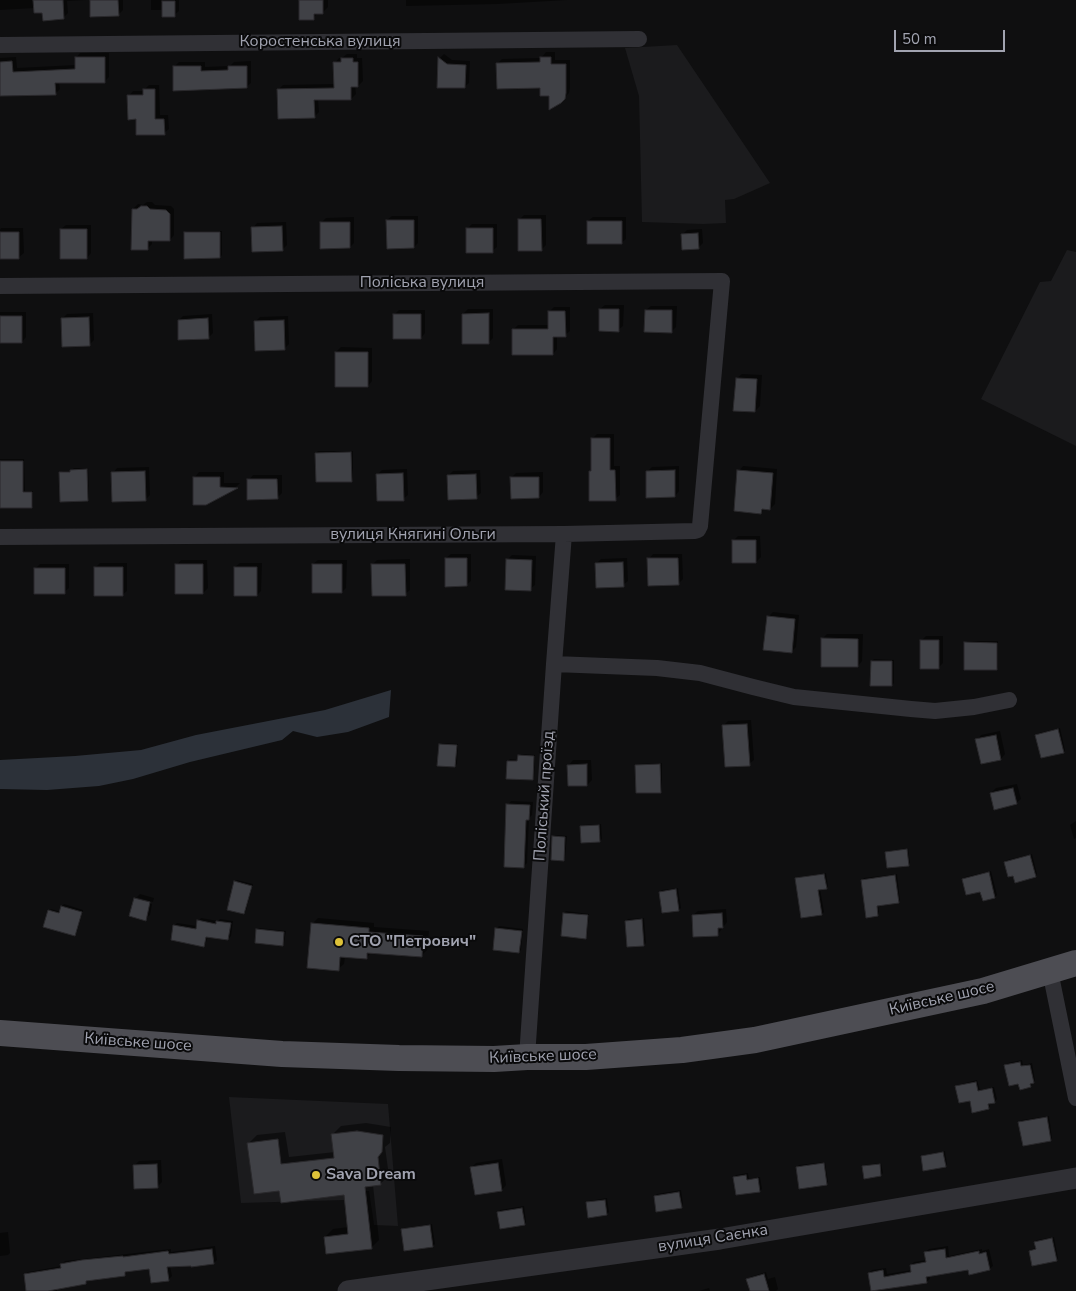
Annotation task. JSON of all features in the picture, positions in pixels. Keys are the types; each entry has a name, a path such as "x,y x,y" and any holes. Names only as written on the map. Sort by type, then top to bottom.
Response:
{"main road":[{"name":"Київське шосе","path":"0,1033 282,1054 418,1059 586,1057 673,1050 755,1040 983,991 1076,963"}],"street":[{"name":"Коростенська вулиця","path":"0,45 639,39"},
{"name":"Поліська вулиця","path":"0,286 722,281 711,403"},
{"name":"вулиця Княгині Ольги","path":"0,537 564,534 694,531 698,530 700,526 711,403"},
{"name":"Поліський проїзд","path":"527,1057 564,534"},
{"path":"554,664 657,668 700,673 794,697 935,711 974,707 1009,700"},
{"path":"1050,971 1076,1098"},
{"name":"вулиця Саєнка","path":"348,1291 720,1239 1076,1178"}],"shaded area":[{"path":"677,45 770,183 734,199 725,200 726,223 642,222 639,96 625,48"},
{"path":"1067,250 1076,252 1076,446 981,399 1040,282 1051,281"},
{"path":"391,690 389,717 348,732 317,737 293,731 282,740 99,786 47,790 0,789 0,760 141,750 196,735 325,710"},
{"path":"229,1097 388,1104 398,1226 374,1225 369,1191 344,1193 345,1200 241,1203"}],"building":[{"path":"33,0 63,0 64,19 43,21 42,13 34,13"},
{"path":"90,0 118,0 119,16 90,17"},
{"path":"299,0 323,0 323,14 314,14 314,20 299,20"},
{"path":"162,1 175,1 175,17 162,17"},
{"path":"75,57 105,57 105,83 55,83 56,95 0,96 0,62 12,61 13,72 75,69"},
{"path":"438,57 447,64 466,65 465,88 437,88"},
{"path":"540,57 551,57 551,64 566,64 565,99 549,110 549,96 540,96 540,88 497,89 496,63 540,62"},
{"path":"341,58 353,58 353,62 358,62 358,87 351,87 351,100 314,100 315,118 278,119 277,89 334,88 333,62 341,62"},
{"path":"173,66 201,66 201,71 228,70 228,66 247,66 247,88 173,91"},
{"path":"143,89 155,89 155,119 164,119 165,135 136,135 136,119 128,120 127,95 143,95"},
{"path":"141,206 147,206 150,209 166,210 170,214 170,241 148,241 148,250 131,250 132,209 137,209"},
{"path":"518,219 541,219 542,251 518,251"},
{"path":"386,220 414,220 414,248 387,249"},
{"path":"587,221 622,221 622,244 587,244"},
{"path":"320,222 350,222 350,248 320,249"},
{"path":"282,226 283,251 252,252 251,227"},
{"path":"466,228 493,228 493,253 466,253"},
{"path":"60,229 87,229 87,259 60,259"},
{"path":"0,232 19,232 19,259 0,259"},
{"path":"184,232 220,232 220,258 184,259"},
{"path":"698,233 699,249 682,250 681,234"},
{"path":"599,309 619,309 619,332 599,331"},
{"path":"645,310 672,310 672,333 644,332"},
{"path":"548,311 565,311 566,337 553,337 553,355 512,355 512,329 548,329"},
{"path":"489,313 489,344 462,344 462,314"},
{"path":"393,314 421,314 421,339 393,339"},
{"path":"0,316 22,316 22,343 0,343"},
{"path":"89,317 90,346 62,347 61,318"},
{"path":"208,318 209,339 178,340 178,320"},
{"path":"284,320 285,350 255,351 254,321"},
{"path":"335,352 368,352 368,387 335,387"},
{"path":"736,378 757,379 755,412 733,411"},
{"path":"591,438 610,438 610,470 615,470 616,501 589,501"},
{"path":"351,452 352,482 316,482 315,453"},
{"path":"0,461 23,461 23,492 32,492 32,508 0,508"},
{"path":"87,469 88,501 60,502 59,472"},
{"path":"675,470 675,497 646,498 646,471"},
{"path":"737,470 773,473 770,510 762,509 761,514 734,511"},
{"path":"145,471 146,501 112,502 111,472"},
{"path":"403,473 404,501 377,501 376,474"},
{"path":"476,474 477,499 448,500 447,475"},
{"path":"193,477 220,477 220,487 238,488 206,505 193,505"},
{"path":"510,477 539,477 539,498 511,499"},
{"path":"247,479 277,479 278,499 247,500"},
{"path":"732,540 756,540 756,563 732,563"},
{"path":"445,558 467,558 467,586 445,587"},
{"path":"647,558 678,558 679,585 648,586"},
{"path":"506,559 532,560 531,591 505,590"},
{"path":"623,562 624,587 596,588 595,563"},
{"path":"175,564 203,564 203,594 175,594"},
{"path":"312,564 342,564 342,593 312,593"},
{"path":"371,564 405,564 406,596 372,596"},
{"path":"94,567 123,567 123,596 94,596"},
{"path":"234,567 257,567 257,596 234,596"},
{"path":"34,568 65,568 65,594 34,594"},
{"path":"767,616 795,619 792,653 763,650"},
{"path":"821,638 858,639 858,667 821,667"},
{"path":"920,640 939,640 939,669 920,669"},
{"path":"964,642 997,643 997,670 964,670"},
{"path":"871,661 892,661 892,686 870,686"},
{"path":"747,724 750,766 725,767 722,725"},
{"path":"1058,729 1064,753 1041,758 1035,735"},
{"path":"996,735 1001,760 981,764 975,739"},
{"path":"439,744 457,745 455,767 437,766"},
{"path":"518,755 534,756 533,780 506,779 507,761 517,761"},
{"path":"587,764 587,786 568,786 567,765"},
{"path":"660,764 661,793 636,793 635,765"},
{"path":"1013,788 1017,804 994,810 990,793"},
{"path":"506,804 530,805 529,820 526,820 524,868 504,867"},
{"path":"599,825 600,842 581,843 580,826"},
{"path":"552,836 565,837 564,861 551,860"},
{"path":"907,849 909,866 887,868 885,852"},
{"path":"1030,855 1036,877 1015,883 1013,876 1008,877 1004,862"},
{"path":"989,872 995,898 983,901 980,892 966,895 962,879"},
{"path":"824,874 827,889 818,890 822,915 801,918 795,878"},
{"path":"895,875 899,903 877,906 878,916 866,918 861,880"},
{"path":"234,881 252,886 244,914 227,910"},
{"path":"676,889 679,911 662,913 659,892"},
{"path":"134,898 150,902 146,921 129,916"},
{"path":"61,906 82,912 75,936 43,927 48,910 59,913"},
{"path":"563,913 588,915 586,939 561,936"},
{"path":"722,913 723,928 718,928 718,936 693,937 692,915"},
{"path":"642,919 644,946 627,947 625,921"},
{"path":"197,920 216,924 216,921 231,923 228,940 206,937 204,947 171,940 173,925 196,929"},
{"name":"СТО \"Петрович\"","path":"311,923 369,928 369,932 423,936 422,957 367,953 367,959 340,957 339,971 307,968"},
{"path":"495,928 522,931 519,953 493,950"},
{"path":"256,929 284,932 283,946 255,943"},
{"path":"1020,1062 1021,1066 1030,1065 1034,1083 1030,1084 1031,1087 1020,1090 1018,1084 1009,1086 1004,1065"},
{"path":"976,1082 978,1091 992,1088 995,1103 988,1104 989,1109 972,1113 970,1101 959,1103 955,1086"},
{"path":"1047,1117 1051,1141 1023,1146 1018,1122"},
{"name":"Sava Dream","path":"357,1131 383,1135 382,1152 378,1157 381,1185 365,1187 372,1249 326,1254 324,1237 348,1234 344,1195 281,1203 279,1191 254,1194 247,1143 278,1139 281,1164 334,1158 331,1134"},
{"path":"943,1152 946,1167 923,1171 921,1156"},
{"path":"498,1163 502,1191 475,1195 470,1167"},
{"path":"824,1163 827,1185 799,1189 796,1167"},
{"path":"157,1164 158,1188 134,1189 133,1165"},
{"path":"880,1164 881,1176 864,1179 862,1166"},
{"path":"746,1175 747,1180 758,1178 760,1192 736,1195 733,1177"},
{"path":"679,1192 682,1208 656,1212 654,1196"},
{"path":"605,1200 607,1215 588,1218 586,1202"},
{"path":"522,1208 525,1225 500,1229 497,1212"},
{"path":"430,1225 433,1247 404,1251 401,1229"},
{"path":"1052,1238 1057,1261 1032,1266 1029,1251 1036,1249 1034,1242"},
{"path":"212,1249 214,1264 191,1267 167,1267 169,1281 151,1283 149,1269 125,1272 125,1276 86,1281 86,1284 48,1291 26,1291 24,1274 61,1268 60,1264 168,1251 169,1254"},
{"path":"945,1249 946,1258 979,1251 979,1254 986,1252 990,1270 969,1275 968,1270 926,1277 927,1283 871,1291 868,1273 883,1270 884,1277 911,1272 910,1265 926,1262 924,1252"},
{"path":"764,1274 769,1291 750,1291 746,1279"}],"place":[{"name":"СТО \"Петрович\"","path":"339,942"},
{"name":"Sava Dream","path":"316,1175"}]}
